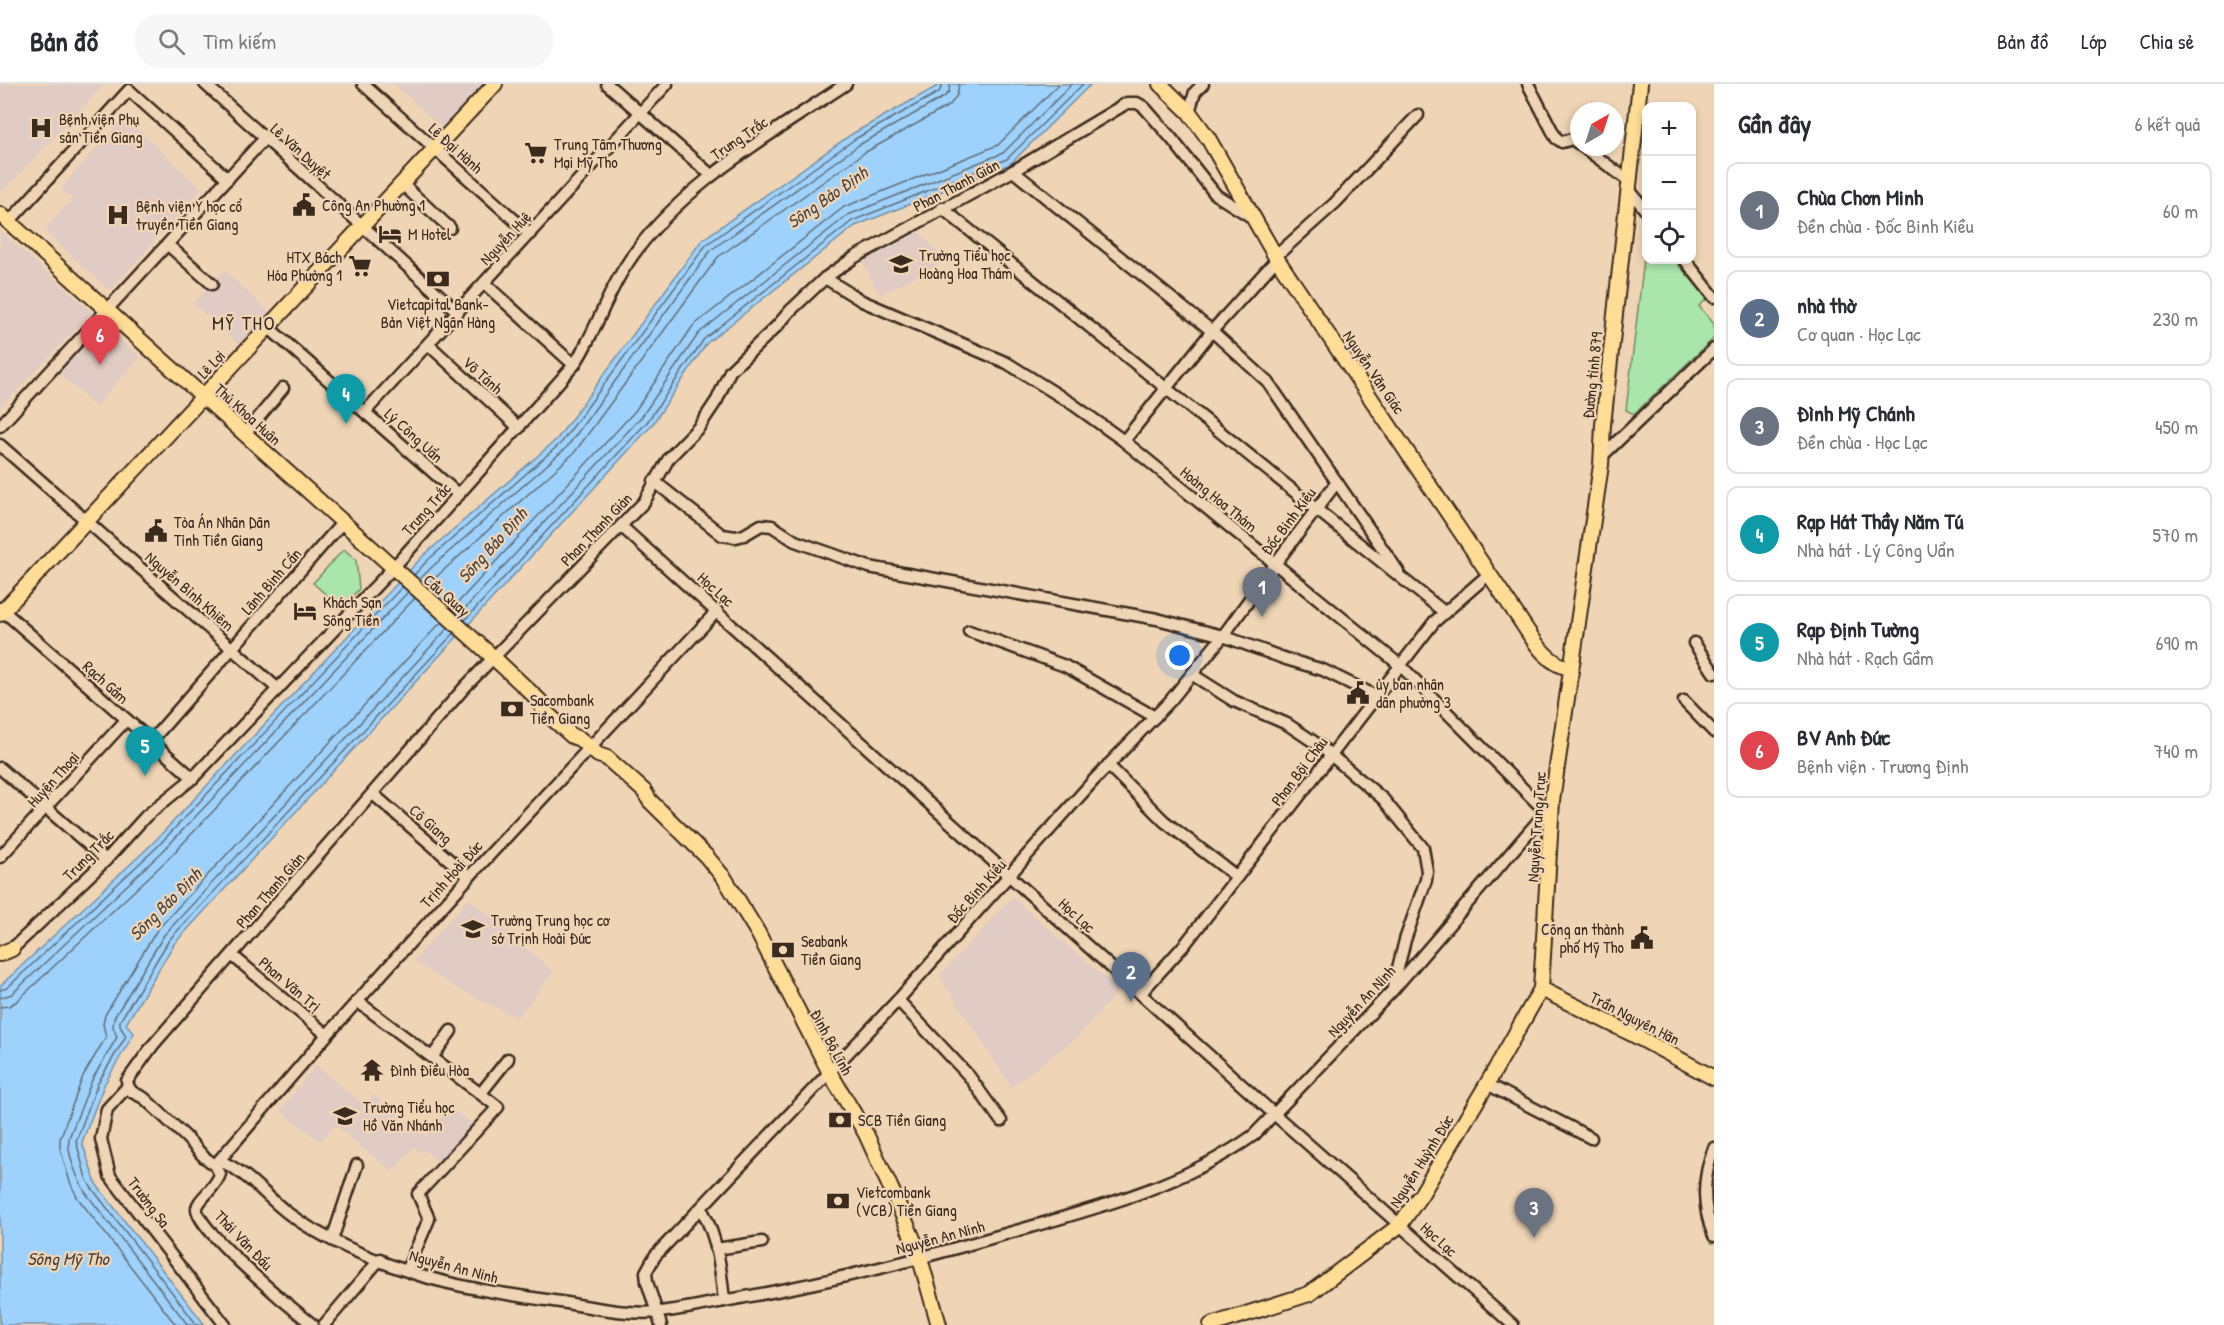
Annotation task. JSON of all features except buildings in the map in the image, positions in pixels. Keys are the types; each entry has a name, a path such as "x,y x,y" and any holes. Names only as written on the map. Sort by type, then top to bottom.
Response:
{"main road":[{"name":"Lê Lợi","path":"1,611 495,84"},
{"name":"Nguyễn Văn Giác","path":"1160,84 1189,112 1223,161 1277,257 1489,574 1550,661 1559,667 1571,668"},
{"name":"Đường tỉnh 879","path":"1571,668 1602,456 1603,425 1640,84"},
{"name":"Thủ Khoa Huân","path":"5,218 204,396 395,572"},
{"name":"Cầu Quay","path":"395,572 480,647"},
{"name":"Đinh Bộ Lĩnh","path":"480,647 540,701 543,710 572,736 589,747 602,765 638,798 650,801 706,856 743,905 830,1073 866,1134 903,1215 920,1259 939,1325"},
{"name":"Nguyễn Trung Trực","path":"1541,989 1548,815 1571,668"},
{"name":"Trần Nguyên Hãn","path":"1541,989 1714,1078"},
{"name":"Nguyễn Huỳnh Đức","path":"1211,1325 1309,1294 1400,1225 1422,1193 1541,989"}],"street":[{"name":"Lê Văn Duyệt","path":"205,84 458,312"},
{"name":"Lê Đại Hành","path":"363,84 530,234"},
{"path":"607,84 711,175"},
{"name":"Nguyễn Huệ","path":"365,412 667,84"},
{"name":"Trưng Trắc","path":"6,952 106,860 146,816 193,778 278,688 395,572 459,495 574,365 589,344 624,267 669,215 711,175 846,84"},
{"path":"1189,112 1195,92 1203,84"},
{"path":"1528,84 1556,138 1562,142 1570,140"},
{"path":"5,218 132,87 228,179"},
{"name":"Phan Thanh Giản","path":"128,1086 127,1082 134,1070 153,1045 493,657 644,502 669,458 699,427 717,400 730,371 825,278 855,257 1013,171 1127,103 1137,103 1150,112 1216,195 1256,220"},
{"path":"1124,441 1212,331 1277,257 1335,203 1418,115"},
{"path":"0,426 265,138"},
{"path":"1594,156 1629,184 1646,210"},
{"path":"1013,171 1212,331 1268,381 1404,580"},
{"path":"402,184 450,228"},
{"path":"942,208 1444,612"},
{"path":"168,245 212,284"},
{"path":"1688,264 1714,297"},
{"name":"Hoàng Hoa Thám","path":"825,278 862,301 1007,363 1071,403 1124,441 1401,666 1548,815"},
{"path":"484,283 574,365"},
{"name":"Lý Công Uẩn","path":"268,327 459,495"},
{"name":"Võ Tánh","path":"428,344 519,428"},
{"path":"1602,456 1714,349"},
{"path":"245,434 283,388"},
{"name":"Nguyễn Bỉnh Khiêm","path":"0,445 278,688"},
{"path":"654,481 722,535 729,537 744,535 761,525 772,526 795,541 869,567 1157,619 1223,636 1286,659 1323,669 1376,696"},
{"name":"Đốc Binh Kiều","path":"657,1312 646,1272 656,1256 830,1073 1108,765 1193,675 1337,482"},
{"name":"Lãnh Binh Cẩn","path":"151,741 342,523"},
{"name":"Học Lạc","path":"621,526 1274,1114 1513,1325"},
{"name":"Phan Bội Châu","path":"1141,993 1186,943 1330,754 1444,612 1489,574"},
{"name":"Rạch Gầm","path":"1,611 193,778"},
{"name":"Trịnh Hoài Đức","path":"217,1163 327,1035 469,877 717,611"},
{"path":"969,631 1065,666 1155,717"},
{"path":"1694,643 1714,673"},
{"path":"1193,675 1233,700 1287,724 1330,754 1383,799 1423,848 1427,871 1426,880 1405,940 1392,991"},
{"path":"1684,701 1714,732"},
{"name":"Huyện Thoại","path":"0,857 126,720"},
{"path":"1108,765 1164,821 1237,877"},
{"path":"0,768 106,860"},
{"name":"Cô Giang","path":"373,794 469,877"},
{"name":"Nguyễn An Ninh","path":"128,1086 132,1092 144,1098 160,1112 204,1158 231,1165 288,1213 320,1234 407,1270 475,1290 617,1311 657,1312 776,1292 920,1259 1075,1214 1162,1185 1222,1157 1254,1135 1392,991 1548,815"},
{"name":"Phan Văn Trị","path":"233,956 327,1035"},
{"path":"897,1000 969,1076 1001,1121"},
{"path":"357,1001 498,1107 418,1194 429,1219 407,1270"},
{"path":"433,1056 451,1031"},
{"path":"481,1093 508,1059"},
{"path":"1487,1084 1591,1138"},
{"name":"Trường Sa","path":"128,1086 107,1109 101,1139 110,1176 225,1325"},
{"path":"1714,1148 1705,1176 1704,1197 1709,1224 1714,1236"},
{"name":"Thái Văn Đẩu","path":"217,1163 219,1178 200,1201 197,1208 198,1214 238,1260 313,1325"},
{"path":"332,1239 357,1165"},
{"path":"701,1208 710,1223 720,1266 724,1301"},
{"path":"716,1249 762,1242"},
{"path":"324,1325 380,1259"},
{"path":"657,1312 661,1325"}],"shaded area":[{"name":"Bệnh viện Phụ sản Tiền Giang","path":"0,84 105,84 1,194 0,193"},
{"path":"394,84 485,84 443,129"},
{"name":"Bệnh viện Y học cổ truyền Tiền Giang","path":"124,116 202,189 110,291 44,231 72,199 60,189"},
{"name":"Trường Tiểu học Hoàng Hoa Thám","path":"916,228 944,259 933,268 879,295 860,256"},
{"path":"0,231 92,312 0,408"},
{"path":"224,270 270,313 240,346 193,304"},
{"path":"103,324 140,357 95,407 59,373"},
{"path":"1012,897 1119,990 1078,1037 1011,1087 939,976"},
{"name":"Trường Trung học cơ sở Trịnh Hoài Đức","path":"469,898 554,972 517,1018 456,988 413,961"},
{"name":"Trường Tiểu học Hồ Văn Nhánh","path":"316,1065 364,1105 373,1094 426,1136 449,1108 483,1129 449,1171 424,1150 421,1153 414,1147 393,1173 335,1125 320,1142 280,1110"}],"green space":[{"path":"1643,264 1678,264 1708,298 1699,306 1714,324 1714,338 1634,414 1626,410"},
{"path":"344,549 356,560 359,589 341,608 313,583"}],"water":[{"path":"941,84 1091,84 1010,164 855,226 707,343 652,425 174,944 126,1024 134,1033 104,1085 82,1142 96,1184 205,1325 0,1325 0,986 153,843 423,556 557,439 702,240 852,134"}],"place":[{"name":"Bệnh viện Phụ sản Tiền Giang","path":"41,128"},
{"name":"Trung Tâm Thương Mại Mỹ Tho","path":"536,153"},
{"name":"Công An Phường 1","path":"304,205"},
{"name":"Bệnh viện Y học cổ truyền Tiền Giang","path":"118,215"},
{"name":"M Hotel","path":"390,234"},
{"name":"Trường Tiểu học Hoàng Hoa Thám","path":"901,264"},
{"name":"HTX Bách Hóa Phường 1","path":"360,266"},
{"name":"Vietcapital Bank- Bản Việt Ngân Hàng","path":"438,279"},
{"name":"BV Anh Đức","path":"100,365"},
{"name":"Rạp Hát Thầy Năm Tú","path":"346,424"},
{"name":"Tòa Án Nhân Dân Tỉnh Tiền Giang","path":"156,531"},
{"name":"Khách Sạn Sông Tiền","path":"305,611"},
{"name":"Chùa Chơn Minh","path":"1262,617"},
{"name":"ủy ban nhân dân phường 3","path":"1358,693"},
{"name":"Sacombank Tiền Giang","path":"512,709"},
{"name":"Rạp Định Tường","path":"145,776"},
{"name":"Trường Trung học cơ sở Trịnh Hoài Đức","path":"473,929"},
{"name":"Công an thành phố Mỹ Tho","path":"1642,938"},
{"name":"Seabank Tiền Giang","path":"783,950"},
{"name":"nhà thờ","path":"1131,1002"},
{"name":"Đình Điều Hòa","path":"372,1070"},
{"name":"Trường Tiểu học Hồ Văn Nhánh","path":"345,1116"},
{"name":"SCB Tiền Giang","path":"840,1120"},
{"name":"Vietcombank (VCB) Tiền Giang","path":"838,1201"},
{"name":"Đình Mỹ Chánh","path":"1534,1238"}],"district":[{"name":"MỸ THO","path":"244,322"}],"water label":[{"name":"Sông Bảo Định","path":"827,197"},
{"name":"Sông Bảo Định","path":"492,545"},
{"name":"Sông Bảo Định","path":"165,904"},
{"name":"Sông Mỹ Tho","path":"68,1258"}]}
